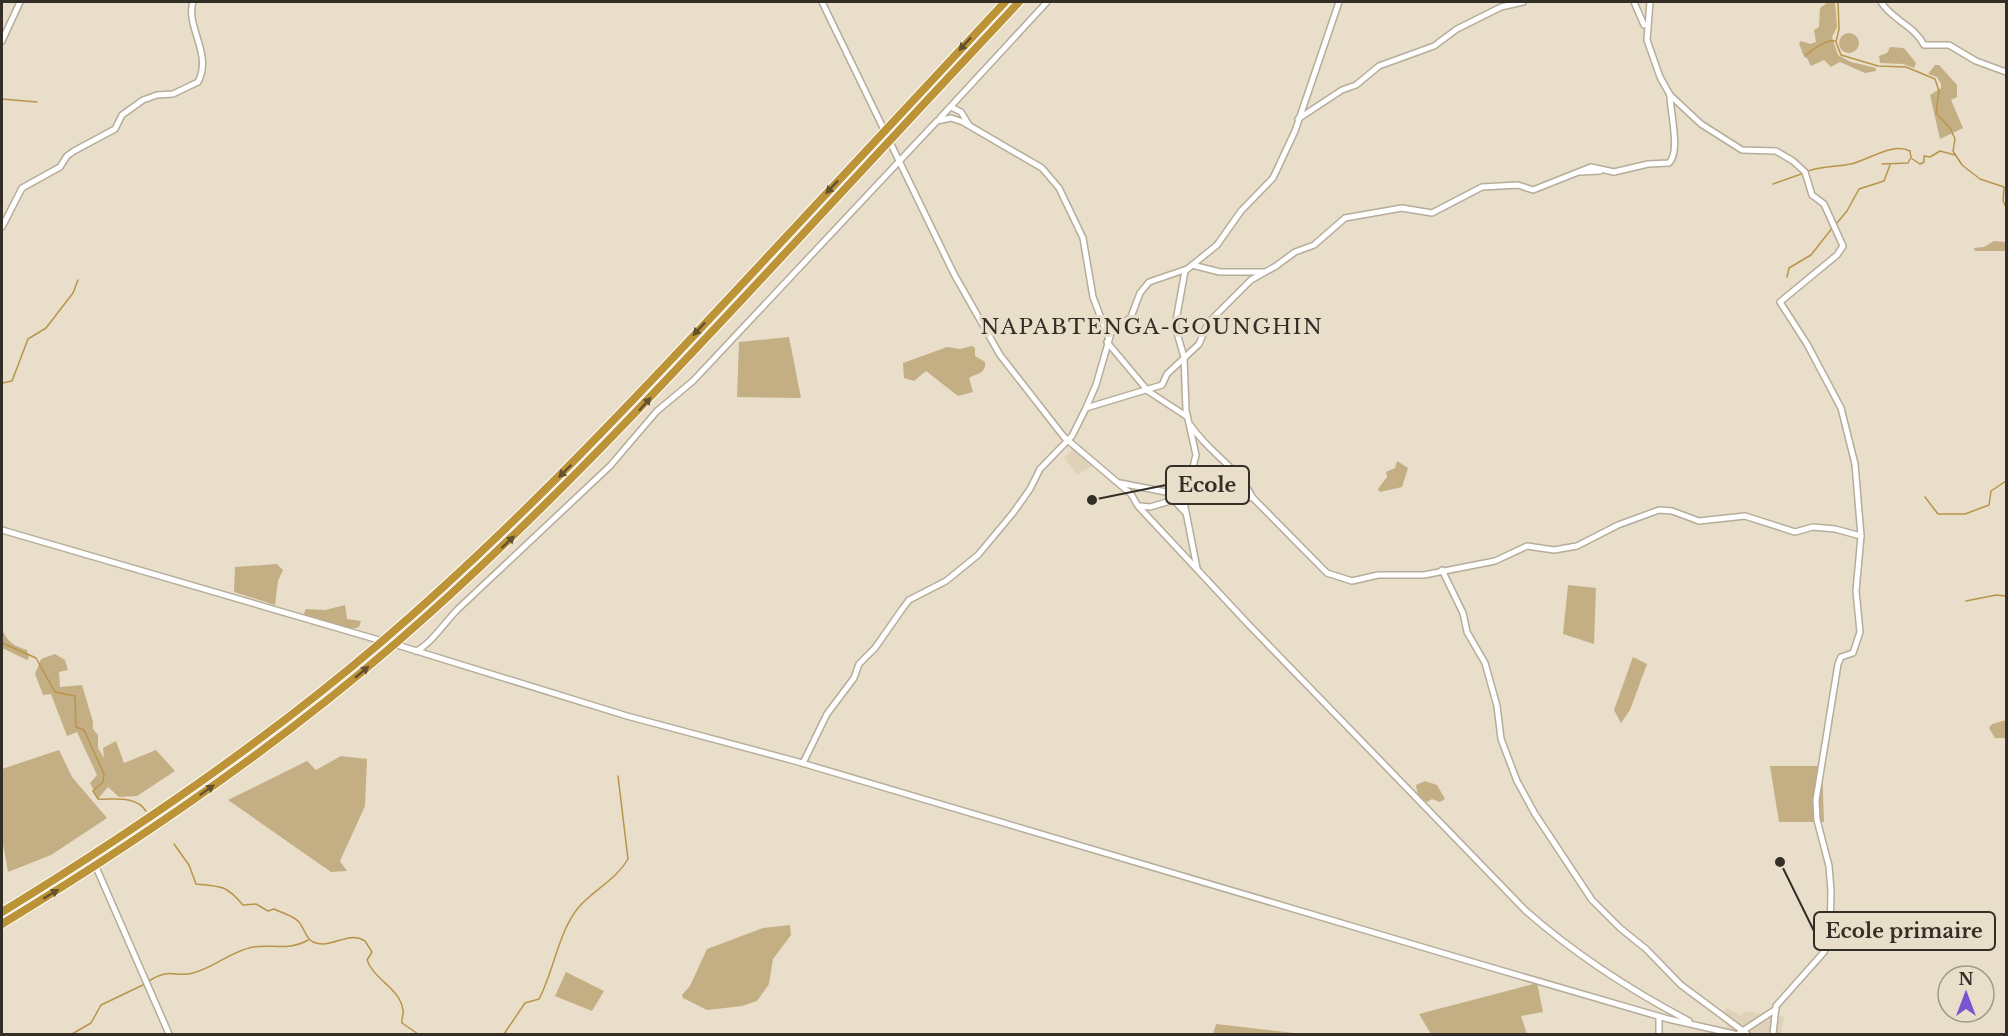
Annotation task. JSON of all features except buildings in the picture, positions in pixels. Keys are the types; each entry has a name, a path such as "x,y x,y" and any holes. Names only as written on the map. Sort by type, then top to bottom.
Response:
{"highway":[{"path":"2,912 150,818 238,756 382,641 500,535 568,468 1005,2"},
{"path":"2,924 96,867 243,765 394,645 521,530 637,413 1019,2"}],"street":[{"path":"2,41 20,2"},
{"path":"2,227 22,188 60,167 67,156 74,151 115,129 122,115 143,100 157,95 173,94 198,82 204,67 190,10 192,2"},
{"path":"822,2 954,274 1000,355 1068,440 1119,483 1197,569 1526,911 1558,939 1634,992 1696,1024"},
{"path":"416,651 425,646 435,632 458,609 610,466 657,411 716,357 1047,2"},
{"path":"803,763 827,714 854,678 860,664 875,648 909,600 946,581 978,555 1030,489 1040,469 1068,440 1096,385 1108,340 1131,317 1145,285 1152,280 1168,277 1189,267 1217,245 1241,211 1273,178 1298,119 1339,2"},
{"path":"1298,119 1342,90 1356,85 1379,66 1434,46 1456,29 1501,7 1523,2"},
{"path":"2,530 416,651 627,716 803,763 1659,1017 1741,1034 1776,1009 1824,952 1830,936 1831,891 1828,866 1817,820 1817,789 1825,756 1838,664 1841,657 1853,652 1860,632 1856,591 1861,536 1855,464 1842,413 1807,344 1780,302 1837,255 1843,246 1824,204 1812,195 1805,172 1793,161 1776,152 1742,150 1701,124 1670,95 1660,77 1647,40 1643,19 1634,2"},
{"path":"1647,40 1646,20 1650,2"},
{"path":"1881,2 1887,10 1917,32 1924,45 1949,45 1976,61 2007,72"},
{"path":"1086,408 1162,385 1167,374 1198,344 1208,323 1251,280 1295,252 1311,247 1332,227 1349,216 1402,208 1432,213 1482,187 1518,185 1533,190 1591,167 1614,172 1672,161 1676,142 1672,129 1670,95"},
{"path":"951,107 961,112 970,126"},
{"path":"937,122 951,118 970,126 1042,168 1059,188 1083,238 1093,297 1108,340 1148,391 1187,416"},
{"path":"1189,267 1220,272 1265,272"},
{"path":"1189,267 1175,326 1184,357 1187,416 1191,426 1217,456 1239,474 1252,498 1311,560 1332,577 1352,581 1378,575 1424,575 1495,561 1527,546 1554,550 1577,546 1617,525 1659,510 1671,511 1699,521 1745,516 1796,532 1813,527 1835,529 1861,536"},
{"path":"1168,277 1177,278 1183,286"},
{"path":"1191,426 1191,441 1196,461 1184,500 1197,569"},
{"path":"1119,483 1155,488 1166,492 1177,500 1186,513"},
{"path":"1138,506 1150,507 1177,500 1200,501 1237,496 1252,498"},
{"path":"1443,570 1463,613 1467,632 1485,663 1497,706 1501,739 1517,781 1535,814 1592,900 1620,928 1646,949 1681,985 1741,1034"},
{"path":"96,867 169,1035"},
{"path":"1773,1035 1776,1009"},
{"path":"1659,1017 1659,1035"}],"shaded area":[{"path":"1828,2 1835,2 1837,27 1832,37 1838,55 1851,62 1876,68 1876,71 1865,73 1840,62 1831,67 1824,60 1811,66 1804,57 1799,43 1801,41 1810,44 1816,42 1814,30 1819,27 1820,8"},
{"path":"1849,33 1856,36 1859,43 1856,50 1849,53 1842,50 1839,43 1842,36"},
{"path":"1890,47 1904,48 1916,63 1914,68 1903,64 1880,63 1879,56 1887,53"},
{"path":"1935,65 1939,65 1957,85 1957,97 1951,100 1963,128 1940,139 1930,95 1941,88 1941,84 1937,77 1928,74"},
{"path":"1994,241 2006,242 2006,251 1975,251 1974,248 1984,247"},
{"path":"789,337 801,398 737,397 739,342"},
{"path":"972,346 975,348 975,356 985,362 984,369 980,373 969,378 973,392 958,396 926,371 914,381 904,378 903,363 947,347 960,349"},
{"path":"1075,446 1095,464 1077,475 1064,458"},
{"path":"1397,461 1408,468 1402,487 1380,492 1378,489 1387,477 1386,472 1395,468"},
{"path":"277,564 283,570 278,581 275,605 234,592 235,567"},
{"path":"1568,585 1596,588 1594,644 1563,634"},
{"path":"345,605 347,619 361,621 359,627 351,629 305,616 304,613 306,609 325,610"},
{"path":"2,629 12,643 27,650 29,658 27,660 2,648"},
{"path":"55,654 65,660 68,670 59,672 60,687 82,685 93,729 98,735 98,748 104,758 103,748 116,741 124,763 156,750 175,771 137,796 119,797 108,787 98,799 90,783 97,775 77,732 67,736 51,694 43,695 35,674 41,659"},
{"path":"1633,657 1647,664 1630,710 1621,723 1614,710"},
{"path":"2006,720 2006,738 1995,738 1989,728 1992,724"},
{"path":"59,750 72,777 107,818 51,855 8,872 2,838 2,769"},
{"path":"341,756 367,759 365,806 340,861 347,871 331,872 228,800 307,761 316,770"},
{"path":"1770,766 1822,766 1824,822 1779,822"},
{"path":"1425,781 1437,785 1445,799 1440,802 1432,799 1427,802 1418,796 1416,785"},
{"path":"790,925 791,935 773,959 769,984 757,1001 742,1006 707,1010 683,998 682,995 690,986 707,949 763,928"},
{"path":"566,972 604,991 592,1011 555,996"},
{"path":"1537,983 1543,1012 1521,1016 1527,1034 1431,1034 1419,1014"},
{"path":"1726,1008 1742,1016 1744,1011 1784,1017 1781,1034 1725,1034 1728,1019 1723,1015"},
{"path":"1216,1024 1303,1034 1213,1034"}],"waterway":[{"path":"1838,2 1839,29 1836,42 1841,55 1878,66 1906,67 1935,79 1939,91 1936,113 1950,128 1955,139 1953,151 1962,165 1980,179 2004,187 2003,201 2006,207"},
{"path":"1806,55 1824,43 1835,41"},
{"path":"2,99 37,102"},
{"path":"1808,171 1851,164 1896,149 1910,151 1911,158 1920,164 1924,162 1924,156 1930,157 1940,151 1955,155"},
{"path":"1882,164 1908,163 1910,159"},
{"path":"1836,224 1847,211 1859,189 1884,181 1890,165"},
{"path":"1773,184 1804,173"},
{"path":"1787,277 1789,268 1811,255 1833,227"},
{"path":"2,383 12,381 28,339 46,328 73,293 78,280"},
{"path":"1925,497 1938,514 1965,514 1989,505 1991,491 2006,481"},
{"path":"1966,601 1996,595 2006,596"},
{"path":"2,643 36,658 55,692 75,696 76,727 84,730 104,774 103,782 93,791 98,799 130,800 146,811"},
{"path":"504,1034 525,1003 539,999 561,940 578,908 611,879 628,859 618,776"},
{"path":"174,844 189,865 196,884 212,885 227,890 243,905 256,904 268,911 274,909 291,916 299,922 313,942 326,944 352,938 365,941 372,952 367,960 370,967 401,1002 402,1023 418,1034"},
{"path":"149,981 168,974 201,971 245,949 260,946 281,947 308,940"},
{"path":"72,1034 91,1023 101,1005 145,984"}],"place":[{"name":"Ecole","path":"1092,500"},
{"name":"Ecole primaire","path":"1780,862"}],"district":[{"name":"NAPABTENGA-GOUNGHIN","path":"1152,327"}]}
